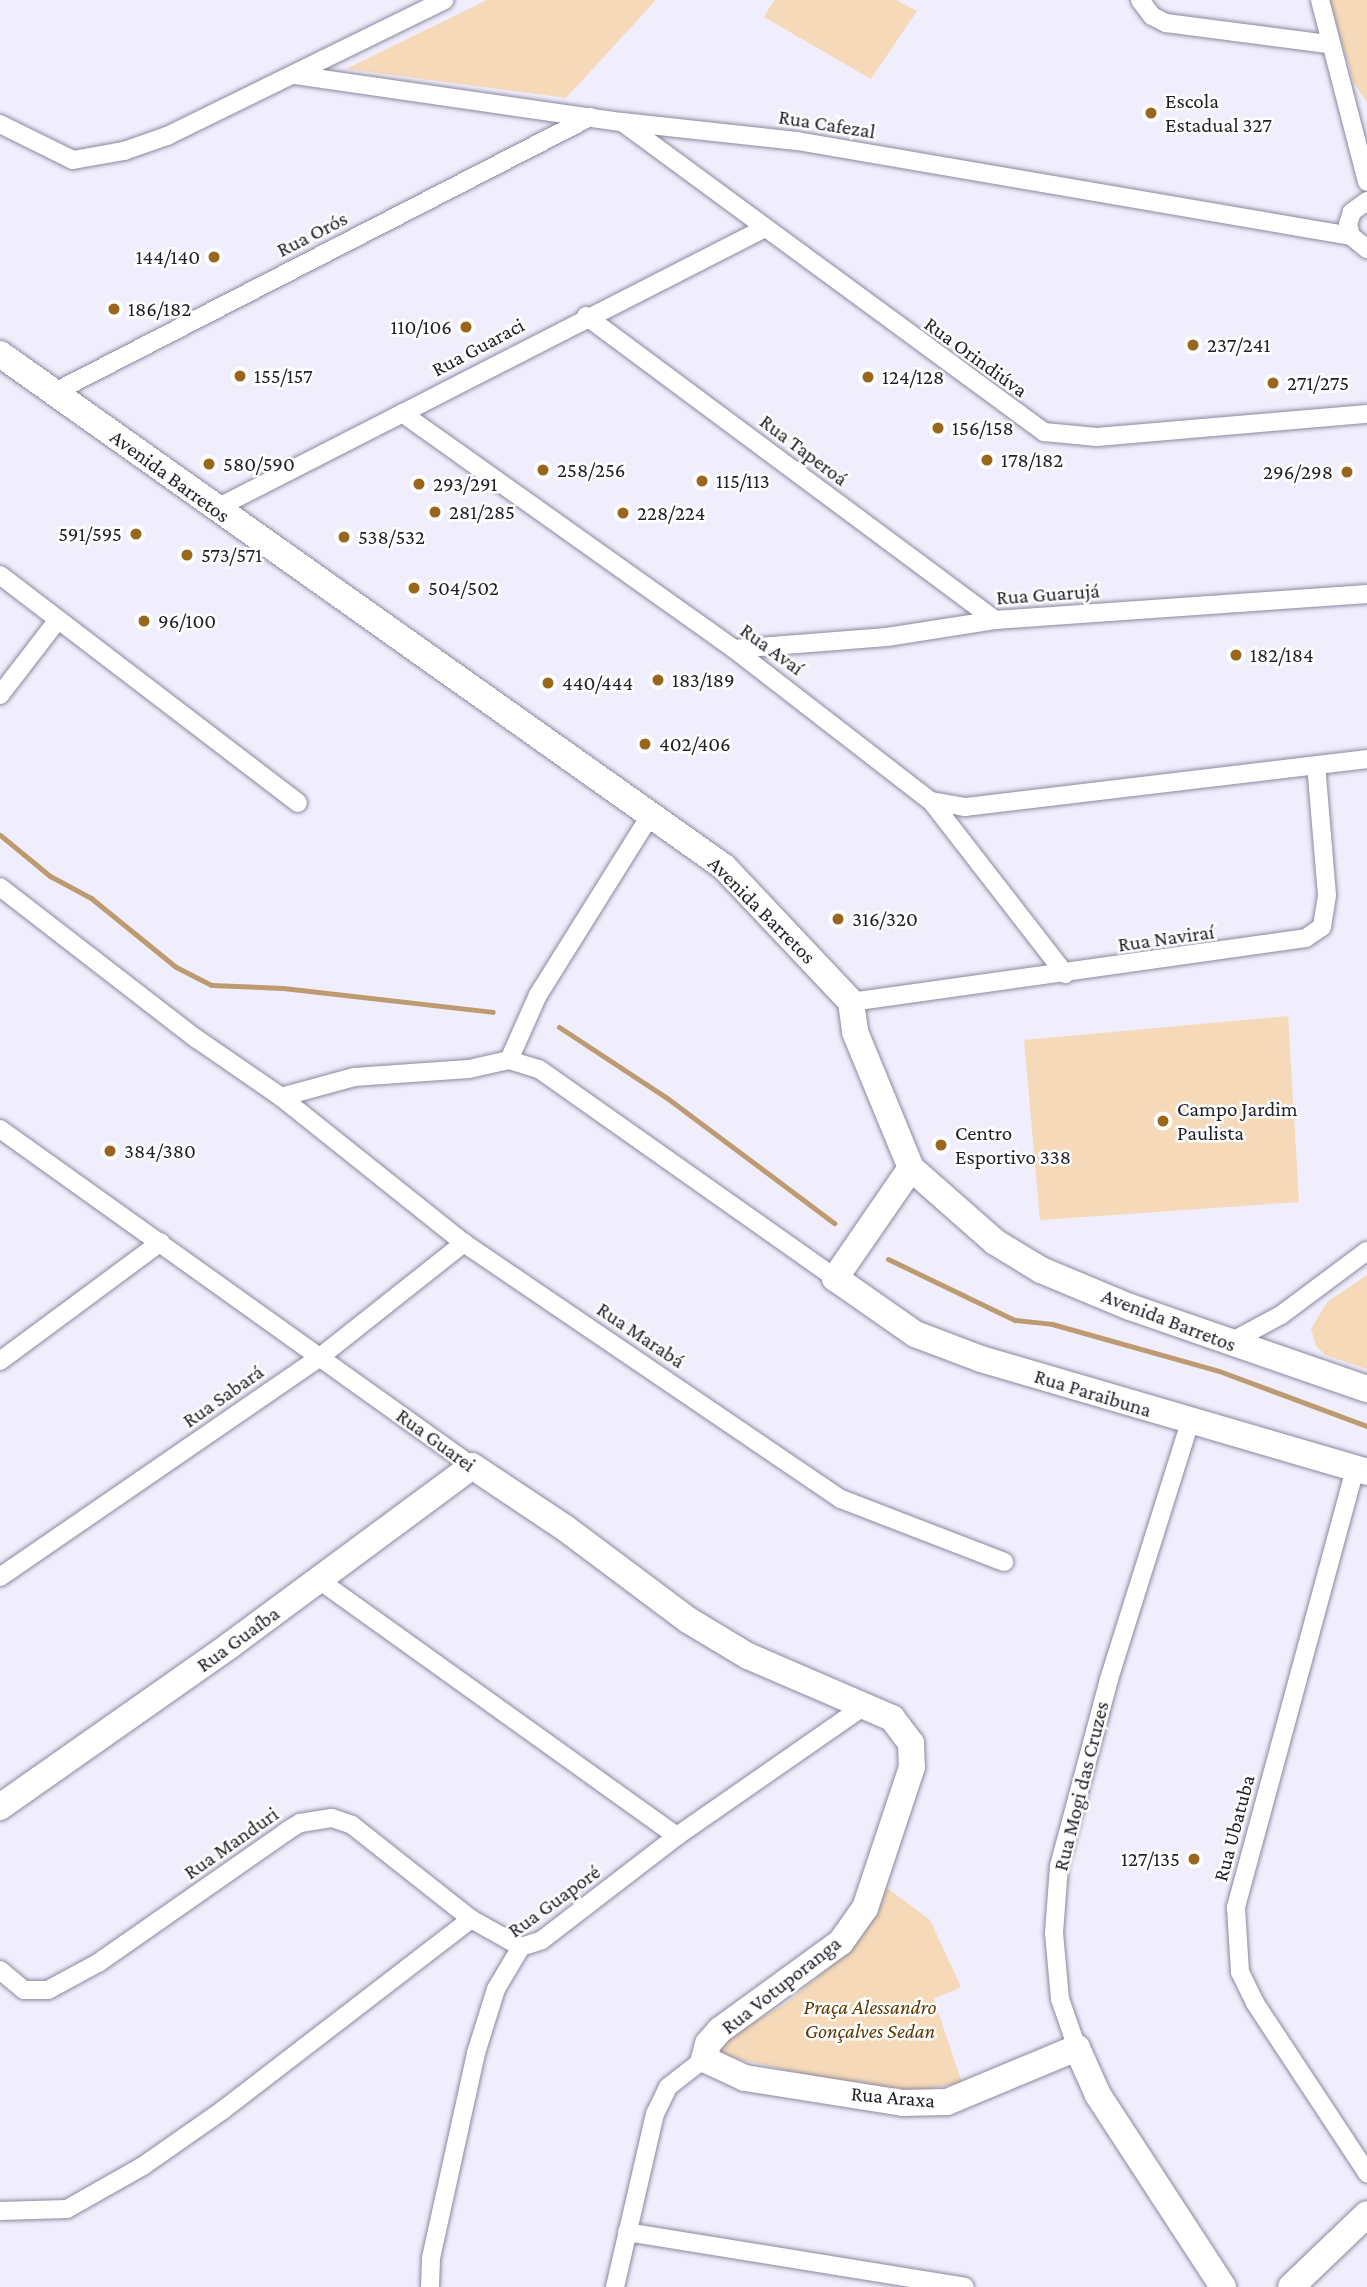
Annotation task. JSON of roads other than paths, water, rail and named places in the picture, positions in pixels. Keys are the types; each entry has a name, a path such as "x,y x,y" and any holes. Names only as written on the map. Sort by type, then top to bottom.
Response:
{"street":[{"path":"0,124 41,148 73,160 124,151 167,136 444,0"},
{"path":"1140,0 1152,16 1166,23 1328,44"},
{"path":"1320,0 1328,44 1367,182"},
{"name":"Rua Cafezal","path":"294,75 622,122 797,141 1351,236"},
{"name":"Rua Orós","path":"55,392 590,117"},
{"name":"Rua Orindiúva","path":"622,122 763,229 1044,432 1097,437 1367,414"},
{"path":"1367,201 1352,212 1351,236 1367,249"},
{"name":"Rua Guaraci","path":"215,509 586,316 763,229"},
{"name":"Rua Taperoá","path":"586,316 995,620"},
{"name":"Avenida Barretos","path":"0,354 215,509 724,867 850,1002 855,1032 911,1168 952,1208 1015,1256 1130,1307 1367,1389"},
{"name":"Rua Avaí","path":"402,412 734,649 931,801 1065,974"},
{"path":"0,575 298,803"},
{"name":"Rua Guarujá","path":"734,649 887,637 995,620 1367,594"},
{"path":"0,695 57,621"},
{"path":"931,801 965,807 1367,759"},
{"name":"Rua Naviraí","path":"850,1002 1284,944 1306,938 1322,926 1327,895 1316,765"},
{"path":"509,1060 538,995 651,814"},
{"name":"Rua Marabá","path":"0,887 197,1039 281,1097 464,1243 841,1499 1004,1562"},
{"path":"281,1097 355,1077 469,1069 509,1060 539,1069 835,1278 911,1168"},
{"name":"Rua Guarei","path":"0,1129 688,1620 748,1656 891,1718"},
{"path":"0,1360 161,1242"},
{"name":"Rua Sabará","path":"0,1577 320,1357 464,1243"},
{"path":"1229,1343 1281,1315 1367,1251"},
{"name":"Rua Paraibuna","path":"835,1278 915,1334 945,1347 1361,1471"},
{"name":"Rua Mogi das Cruzes","path":"1190,1422 1109,1679 1059,1866 1054,1933 1060,1999 1077,2048 1098,2095 1223,2287"},
{"name":"Rua Guaíba","path":"0,1807 319,1580 472,1466"},
{"name":"Rua Ubatuba","path":"1361,1471 1236,1908 1240,1972 1255,2003 1367,2173"},
{"path":"319,1580 677,1836"},
{"name":"Rua Guaporé","path":"430,2287 431,2258 476,2053 496,1989 522,1948 542,1940 677,1836 864,1706"},
{"name":"Rua Votuporanga","path":"615,2287 660,2105 668,2087 704,2059 708,2044 720,2030 841,1942 865,1908 912,1767 911,1743 891,1718"},
{"name":"Rua Manduri","path":"0,1970 24,1990 48,1990 98,1963 287,1831 318,1819 352,1825 471,1919 522,1948"},
{"path":"0,2211 67,2208 143,2166 223,2110 471,1919"},
{"name":"Rua Araxa","path":"704,2059 746,2078 903,2103 947,2102 1077,2048"},
{"path":"1292,2287 1367,2214"},
{"path":"627,2232 965,2287"}],"waterway":[{"path":"0,835 50,876 91,898 176,967 211,985 283,988 493,1012"},
{"path":"559,1027 667,1098 834,1223"},
{"path":"888,1259 1015,1320 1052,1324 1219,1371 1367,1426"}],"place":[{"name":"Escola Estadual 327","path":"1151,113"},
{"name":"144/140","path":"214,257"},
{"name":"186/182","path":"114,309"},
{"name":"110/106","path":"466,327"},
{"name":"237/241","path":"1193,345"},
{"name":"155/157","path":"240,376"},
{"name":"124/128","path":"868,377"},
{"name":"271/275","path":"1273,383"},
{"name":"156/158","path":"938,428"},
{"name":"178/182","path":"987,460"},
{"name":"580/590","path":"209,464"},
{"name":"258/256","path":"543,470"},
{"name":"296/298","path":"1347,472"},
{"name":"115/113","path":"702,481"},
{"name":"293/291","path":"419,484"},
{"name":"281/285","path":"435,512"},
{"name":"228/224","path":"623,513"},
{"name":"591/595","path":"136,534"},
{"name":"538/532","path":"344,537"},
{"name":"573/571","path":"187,555"},
{"name":"504/502","path":"414,588"},
{"name":"96/100","path":"144,621"},
{"name":"182/184","path":"1236,655"},
{"name":"183/189","path":"658,680"},
{"name":"440/444","path":"548,683"},
{"name":"402/406","path":"645,744"},
{"name":"316/320","path":"838,919"},
{"name":"Campo Jardim Paulista","path":"1163,1121"},
{"name":"Centro Esportivo 338","path":"941,1145"},
{"name":"384/380","path":"110,1151"},
{"name":"127/135","path":"1194,1859"}],"park label":[{"name":"Praça Alessandro Gonçalves Sedan","path":"870,2019"}]}
